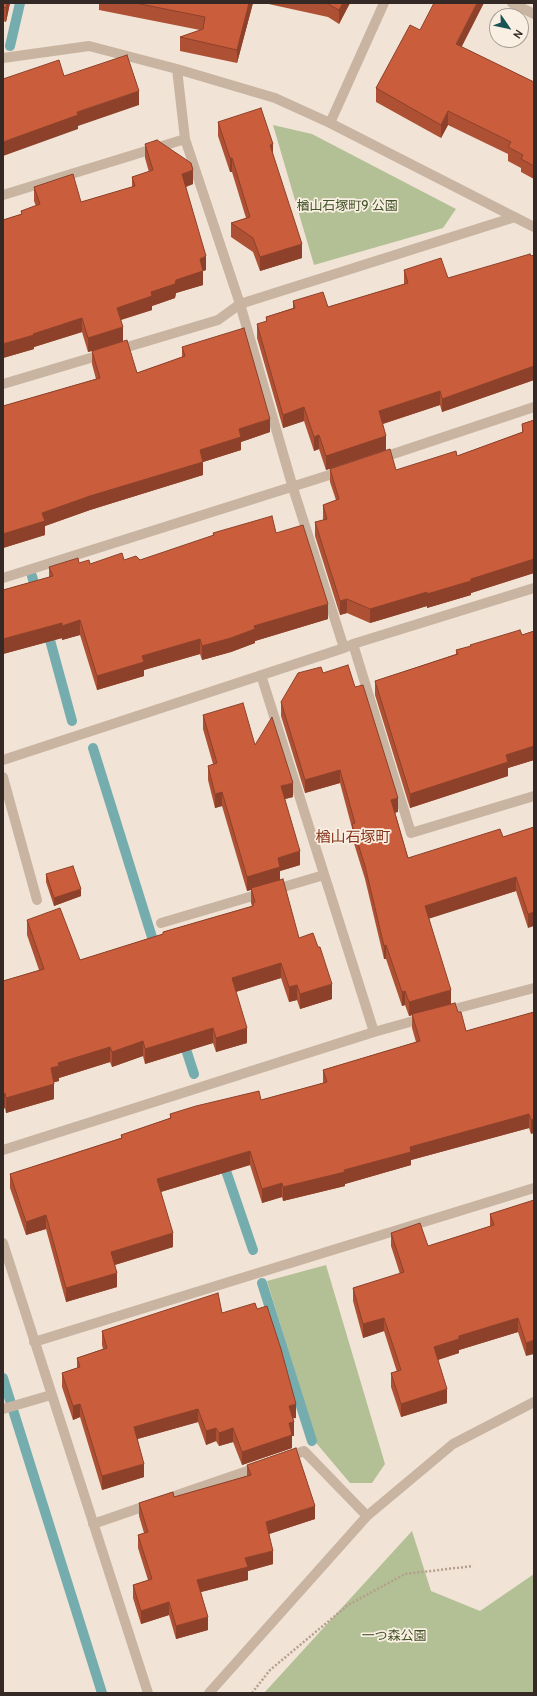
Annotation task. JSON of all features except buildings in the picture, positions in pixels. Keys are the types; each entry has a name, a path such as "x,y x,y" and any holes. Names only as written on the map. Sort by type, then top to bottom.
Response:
{"street":[{"path":"330,123 384,3"},
{"path":"512,3 534,14"},
{"path":"3,58 89,46 177,69 275,98 330,123 534,227"},
{"path":"177,69 185,139 240,304 293,488 411,833 534,796"},
{"path":"3,195 185,139"},
{"path":"3,384 218,320 240,304 515,218"},
{"path":"368,462 534,407"},
{"path":"3,578 353,468"},
{"path":"3,760 348,646 534,588"},
{"path":"261,675 374,1032"},
{"path":"3,778 37,900"},
{"path":"161,923 324,875"},
{"path":"3,1150 374,1032 534,988"},
{"path":"34,1342 534,1188"},
{"path":"3,1243 148,1693"},
{"path":"3,1410 52,1395"},
{"path":"209,1693 367,1516 453,1444 534,1402"},
{"path":"93,1524 304,1451 367,1516"}],"path":[{"path":"252,1693 270,1670 348,1604 405,1574 473,1566"}],"green space":[{"name":"楢山石塚町9 公園","path":"273,125 312,134 456,209 443,228 314,265"},
{"path":"326,1265 385,1464 372,1483 350,1483 317,1444 267,1281"},
{"name":"一つ森公園","path":"412,1531 431,1591 480,1611 534,1574 534,1693 264,1693"}],"waterway":[{"path":"10,46 20,3"},
{"path":"32,576 37,594"},
{"path":"47,629 72,721"},
{"path":"93,748 156,950"},
{"path":"183,1040 194,1074"},
{"path":"222,1159 253,1250"},
{"path":"262,1283 312,1441"},
{"path":"3,1378 102,1693"}],"district":[{"name":"楢山石塚町","path":"353,838"}]}
